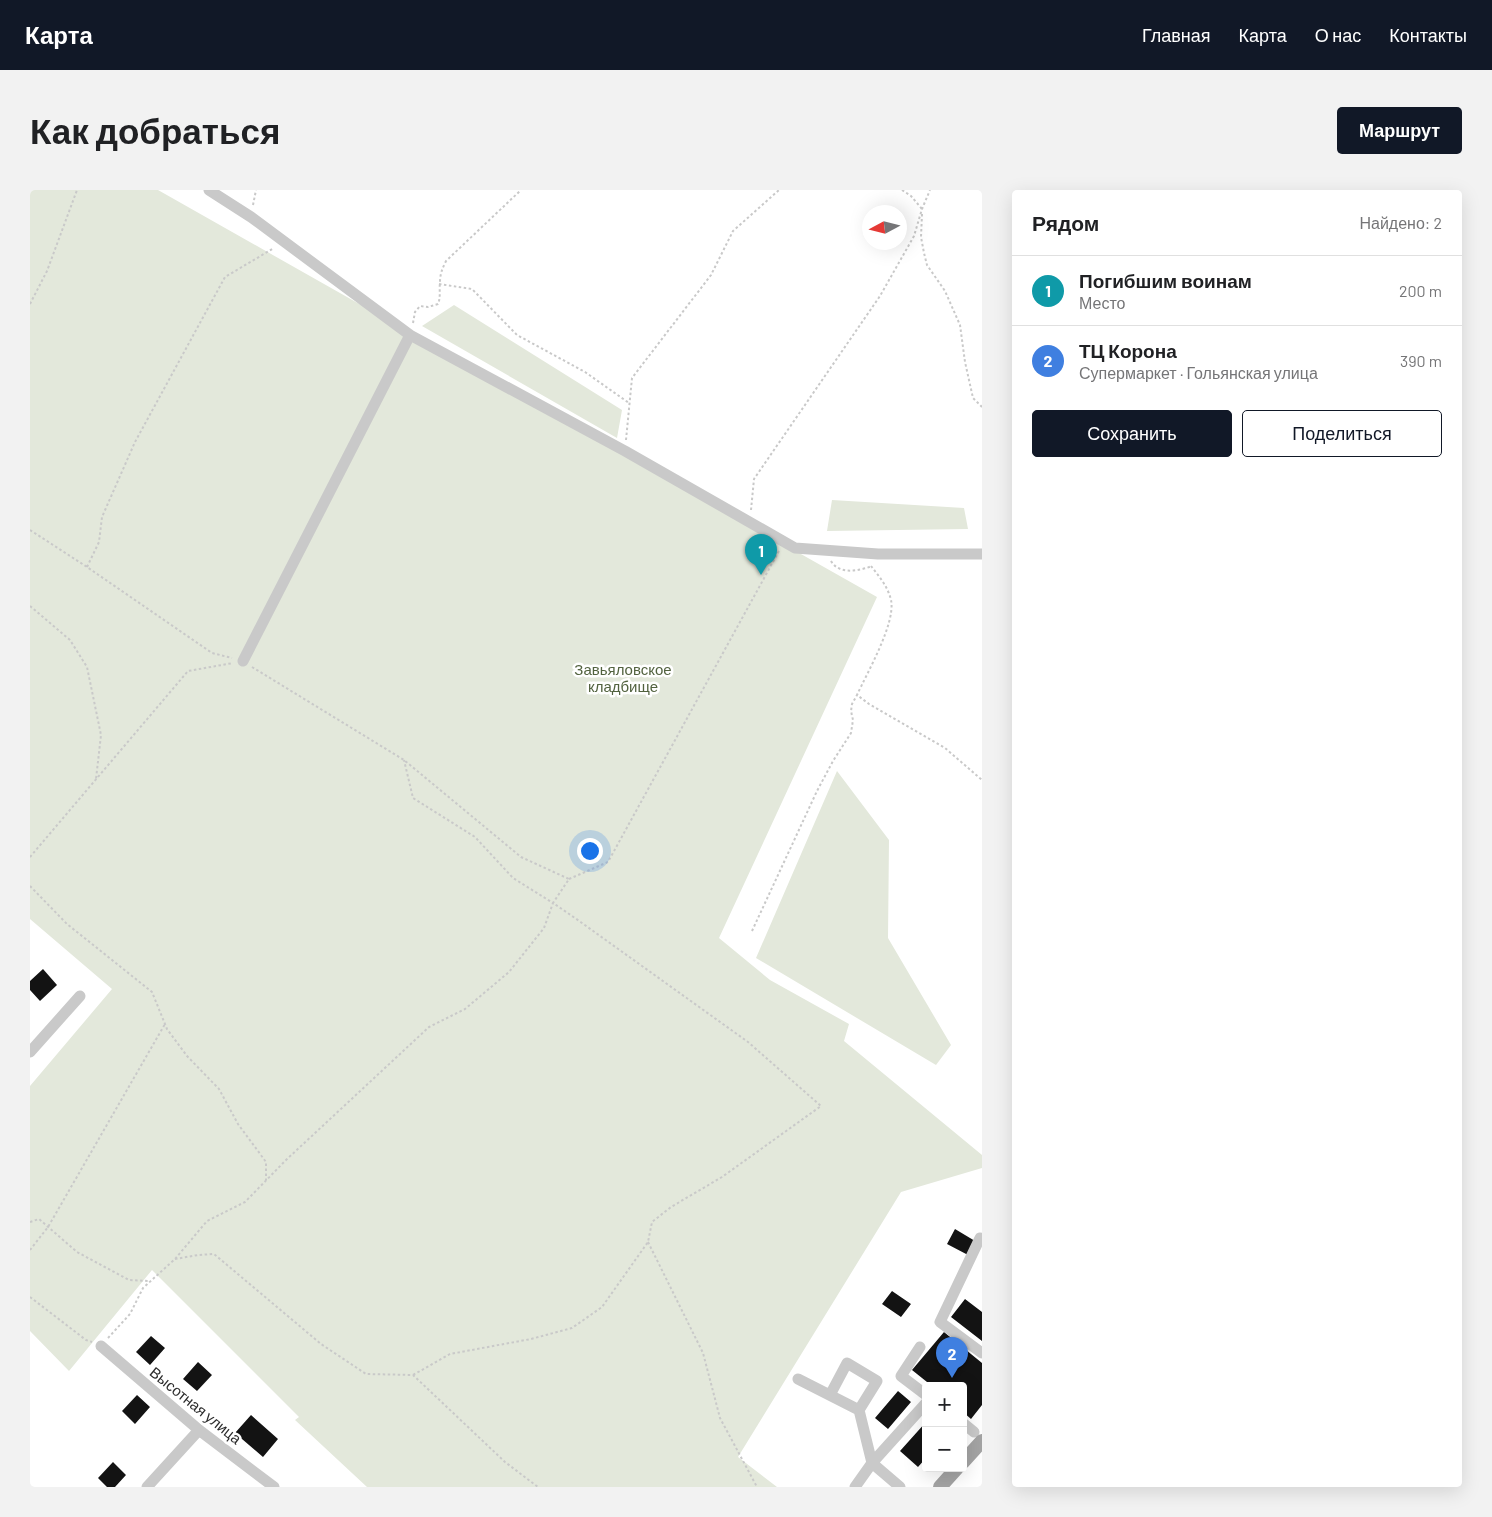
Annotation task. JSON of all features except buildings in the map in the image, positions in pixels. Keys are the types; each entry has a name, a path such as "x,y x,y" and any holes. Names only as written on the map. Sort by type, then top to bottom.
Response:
{"main road":[{"path":"967,1455 978,1436"},
{"path":"940,1487 953,1472"}],"street":[{"path":"209,190 251,217 410,335 625,451 795,548 878,554 982,554"},
{"path":"243,661 410,335"},
{"path":"30,1052 80,996"},
{"path":"980,1238 940,1322 982,1353"},
{"name":"Высотная улица","path":"101,1346 199,1430 274,1487"},
{"path":"920,1347 901,1376 922,1392"},
{"path":"830,1395 847,1363 877,1381 859,1410 872,1463 900,1487"},
{"path":"798,1379 859,1410"},
{"path":"855,1487 872,1463 922,1407"},
{"path":"967,1426 978,1436"},
{"path":"147,1487 199,1430"}],"path":[{"path":"30,304 47,271 77,190"},
{"path":"251,217 256,190"},
{"path":"410,335 415,312 420,306 428,307 438,304 440,300 441,272 446,261 521,190"},
{"path":"625,451 632,378 711,275 733,231 779,190"},
{"path":"902,190 911,196 922,210 922,236 927,265 945,291 960,325 965,362 973,398 982,407"},
{"path":"750,522 754,480 880,296 914,236 930,190"},
{"path":"87,567 99,542 102,517 135,442 225,277 284,242"},
{"path":"440,284 472,289 517,335 585,372 629,403"},
{"path":"30,530 212,653 243,661 404,760 521,857 569,879"},
{"path":"30,1297 86,1340 101,1346 130,1314 143,1288 175,1260 207,1222 244,1202 286,1160 429,1027 465,1009 510,972 544,928 553,903 569,879 608,862 784,542"},
{"path":"752,932 817,791 851,733 853,720 852,704 886,631 891,614 891,600 884,583 871,566"},
{"path":"30,606 70,640 87,668 101,735 96,779"},
{"path":"30,857 188,672 243,661"},
{"path":"856,694 869,704 944,748 982,780"},
{"path":"175,1260 214,1254 321,1344 366,1374 413,1375 450,1354 531,1339 572,1328 602,1307 648,1242 652,1222 671,1206 722,1177 821,1106 748,1042 575,918 513,878 475,837 413,798 404,760"},
{"path":"30,886 67,924 152,992 165,1024 187,1056 219,1089 238,1124 266,1162 266,1180"},
{"path":"30,1250 48,1227 165,1024"},
{"path":"30,1222 39,1219 77,1252 129,1280 150,1282"},
{"path":"648,1242 703,1353 720,1418 757,1487"},
{"path":"413,1375 505,1462 538,1487"}],"green space":[{"name":"Завьяловское кладбище","path":"30,190 158,190 877,597 719,938 770,980 849,1024 844,1041 982,1155 982,1168 901,1192 738,1457 777,1487 367,1487 295,1420 299,1417 152,1270 69,1371 30,1331 30,1086 112,989 30,919"},
{"path":"454,305 622,410 617,438 422,326"},
{"path":"832,500 964,508 968,529 827,531"},
{"path":"837,771 889,840 888,938 951,1045 936,1065 756,958"}],"place":[{"name":"Погибшим воинам","path":"761,575"},
{"name":"ТЦ Корона","path":"952,1378"}]}
